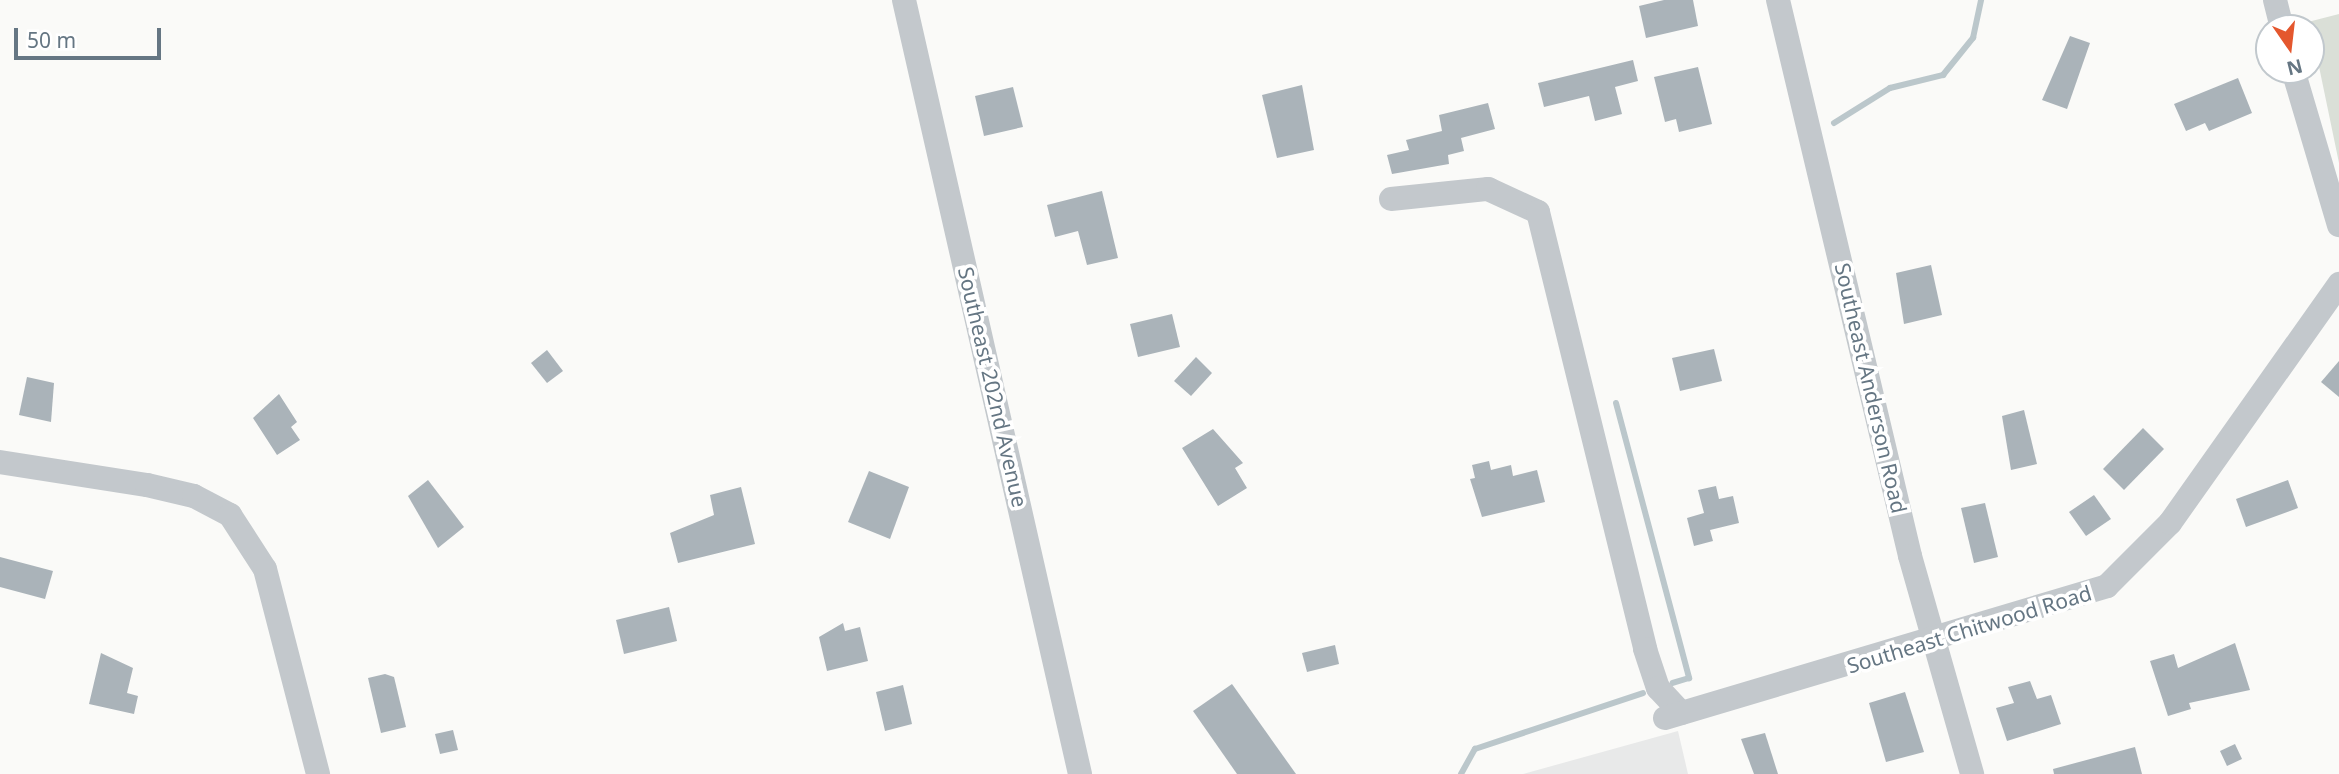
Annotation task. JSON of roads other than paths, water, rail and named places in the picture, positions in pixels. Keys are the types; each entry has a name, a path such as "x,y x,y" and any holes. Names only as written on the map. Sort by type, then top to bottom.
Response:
{"street":[{"name":"Southeast 202nd Avenue","path":"904,0 1080,774"},
{"name":"Southeast Anderson Road","path":"1778,0 1933,640 1972,774"},
{"path":"2297,84 2339,225"},
{"name":"Southeast Chitwood Road","path":"1391,199 1488,189 1538,212 1644,649 1658,688 1673,715 2092,594 2128,570 2169,523 2339,284"},
{"path":"0,462 147,485 194,496 230,515 265,569 318,774"}],"waterway":[{"path":"1834,123 1890,88 1943,75 1973,38 1981,0"},
{"path":"1616,403 1689,678 1673,683"},
{"path":"1461,774 1475,749 1643,693"}]}
